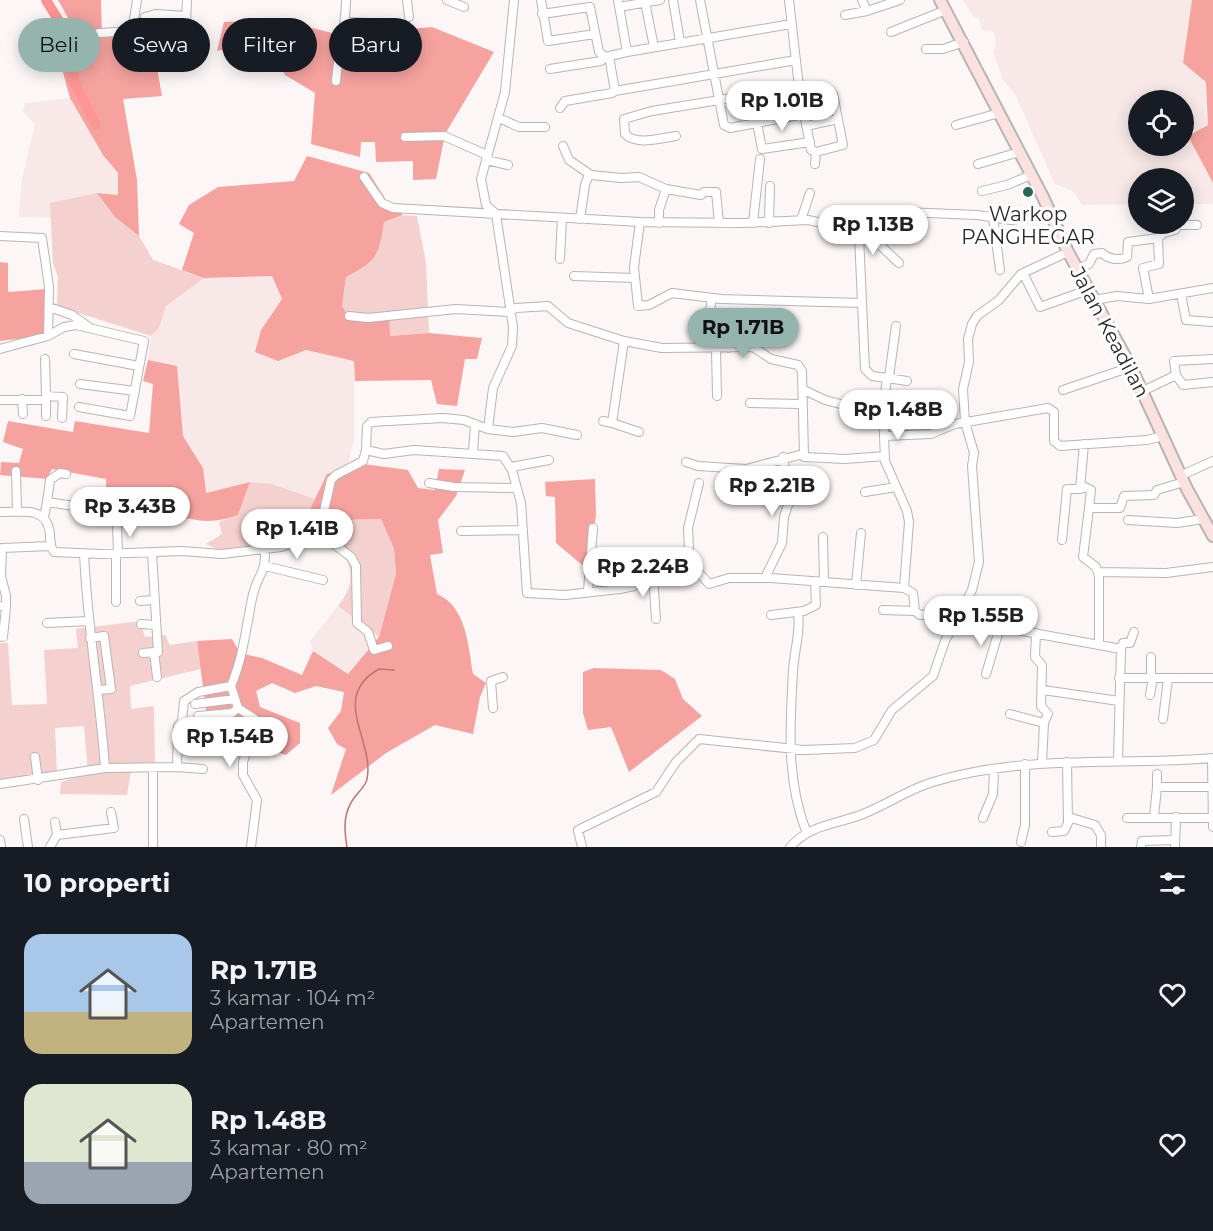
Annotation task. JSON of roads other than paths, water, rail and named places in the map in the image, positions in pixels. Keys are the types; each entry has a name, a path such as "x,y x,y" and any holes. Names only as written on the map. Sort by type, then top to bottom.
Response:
{"main road":[{"name":"Jalan Keadilan","path":"943,5 964,42 1068,252 1131,367 1183,479 1213,536"}],"street":[{"path":"134,18 137,0"},
{"path":"145,17 155,14 186,19 187,0"},
{"path":"346,0 346,18"},
{"path":"407,0 409,17"},
{"path":"447,0 464,7"},
{"path":"488,429 493,388 512,346 513,327 496,214 486,205 482,194 481,179 499,118 508,70 514,0"},
{"path":"541,0 548,42 595,34"},
{"path":"627,52 618,4 660,0"},
{"path":"673,0 680,42"},
{"path":"700,0 717,100 722,122 726,127 804,114"},
{"path":"789,0 799,87 801,99 806,126 812,152 843,145 832,93 801,99"},
{"path":"862,0 867,11"},
{"path":"845,15 867,11 900,0"},
{"path":"645,2 654,47"},
{"path":"543,14 590,4 600,52 607,56 615,91"},
{"path":"891,32 943,5"},
{"path":"154,18 155,14"},
{"path":"550,69 601,61 607,56 680,42 791,24"},
{"path":"926,49 943,49 964,42"},
{"path":"560,108 565,101 796,60"},
{"path":"336,81 337,72"},
{"path":"675,136 644,140 632,139 625,134 624,119 632,115 799,87"},
{"path":"956,124 999,113"},
{"path":"499,118 519,127 546,127"},
{"path":"806,126 838,119"},
{"path":"758,123 762,149 810,142"},
{"path":"405,137 444,136 487,158 508,165"},
{"path":"563,146 568,160 589,174 621,178 639,177 666,189 701,195 704,192 717,192 719,224"},
{"path":"815,164 816,152"},
{"path":"978,164 1019,152"},
{"path":"753,223 760,159"},
{"path":"580,219 589,174"},
{"path":"982,191 1007,186 1031,175"},
{"path":"364,177 382,203 393,208 659,223 769,223 801,220 823,222 862,233 899,263"},
{"path":"769,223 770,186"},
{"path":"659,223 659,210 666,189"},
{"path":"801,220 810,193"},
{"path":"862,233 881,226 903,212 1018,220 1051,214"},
{"path":"993,217 1000,270"},
{"path":"561,259 562,218"},
{"path":"640,222 634,278 638,306 653,303 669,293 711,298 861,303"},
{"path":"862,233 861,303 865,369 868,374 907,381"},
{"path":"1077,269 1089,264 1094,254 1102,253 1107,257 1124,259 1127,257 1128,242 1158,238 1164,234"},
{"path":"0,236 39,237 44,240 49,307 48,336"},
{"path":"1149,299 1143,268 1159,264 1158,238"},
{"path":"582,847 578,830 656,792 676,762 699,739 776,746 790,750 855,748 870,743 892,710 933,676 945,641 972,590 979,562 972,466 974,453 965,422 964,384 969,362 969,339 972,324 976,316 999,300 1023,273 1068,252"},
{"path":"1023,273 1038,307 1091,295 1149,299 1213,288"},
{"path":"574,276 634,278"},
{"path":"1181,294 1186,320 1213,322"},
{"path":"711,298 708,323 710,333 728,348"},
{"path":"349,316 368,318 456,309 509,312 516,308 548,306 568,323 624,341 662,348 753,347 771,359 798,366 802,371 803,454"},
{"path":"49,307 72,315 90,328"},
{"path":"0,349 48,336 64,327 76,325 142,340 129,417 79,407"},
{"path":"896,326 884,422 885,456 889,473 909,522 904,588"},
{"path":"612,423 624,341"},
{"path":"716,349 717,396"},
{"path":"74,354 139,366"},
{"path":"45,359 46,416"},
{"path":"1213,359 1175,360 1176,375 1183,385 1213,382"},
{"path":"1063,390 1131,367"},
{"path":"1142,392 1176,375"},
{"path":"80,384 135,391"},
{"path":"804,390 825,400 848,406 866,420 884,422"},
{"path":"0,400 63,397 62,418"},
{"path":"22,399 23,414"},
{"path":"750,403 801,404"},
{"path":"885,436 931,434 965,422 1048,408 1054,412 1056,444 1126,442 1163,436"},
{"path":"319,532 331,480 344,470 361,463 366,450 366,430 371,422 443,418 488,429 513,432 542,428 577,435"},
{"path":"603,421 639,432"},
{"path":"472,452 475,424"},
{"path":"1080,489 1084,444"},
{"path":"366,450 384,454 414,450 472,452 503,456 511,467 521,503 527,593 565,595 634,586 653,576 690,571 700,574 709,584 729,578 765,578 904,588 913,593 915,611"},
{"path":"686,462 698,466 746,468 803,454 805,457 845,459 885,456"},
{"path":"765,578 782,543 784,517 790,499 783,458"},
{"path":"511,467 549,460"},
{"path":"1089,508 1120,508 1124,496 1154,495 1157,490 1183,479 1212,461"},
{"path":"16,471 17,512"},
{"path":"44,517 50,480 60,473 66,474"},
{"path":"429,483 454,487 516,488"},
{"path":"690,571 688,528 699,483"},
{"path":"864,492 896,487"},
{"path":"1062,540 1067,489 1085,487 1091,490 1083,557 1096,567 1098,572 1098,645"},
{"path":"47,502 81,507"},
{"path":"0,512 17,512 44,517 49,523 51,546 54,552 117,554 182,550 222,554 280,547 319,532"},
{"path":"1128,520 1177,523 1203,519"},
{"path":"116,602 117,523"},
{"path":"588,591 593,528"},
{"path":"460,531 522,530"},
{"path":"319,532 351,557 356,566 357,623 368,632 374,650 388,646"},
{"path":"856,585 861,533"},
{"path":"771,615 798,612 816,605 823,537"},
{"path":"3,637 3,607 6,596 1,576 2,548 51,546"},
{"path":"251,847 257,800 243,774 243,762 255,719 238,708 231,686 242,659 254,590 265,566 265,549"},
{"path":"84,553 88,621 99,690 105,768"},
{"path":"143,653 158,652 153,600 152,553"},
{"path":"265,566 323,580"},
{"path":"1098,572 1166,573 1213,567"},
{"path":"653,576 656,619"},
{"path":"141,601 153,600"},
{"path":"883,610 915,611 920,615 944,611 1000,627 1121,649"},
{"path":"798,612 800,626 793,669 790,750 794,796 806,831"},
{"path":"47,623 88,621"},
{"path":"141,624 155,625"},
{"path":"986,674 1000,627"},
{"path":"1118,760 1121,649 1123,643 1130,643 1134,632"},
{"path":"1036,633 1035,657 1042,665 1041,706 1048,714 1044,723 1042,763"},
{"path":"90,638 104,636 111,689 99,690"},
{"path":"154,652 157,677"},
{"path":"1150,695 1151,657"},
{"path":"494,708 491,681 503,677"},
{"path":"1119,678 1213,678"},
{"path":"1163,719 1168,679"},
{"path":"177,767 180,741 178,726 182,721 184,701 198,692 231,686"},
{"path":"1043,690 1119,701"},
{"path":"195,704 235,699"},
{"path":"198,716 232,713 238,708"},
{"path":"1010,714 1044,723"},
{"path":"180,741 191,742 206,734 247,735 251,738"},
{"path":"35,757 38,780"},
{"path":"790,847 806,831 861,815 930,783 1025,764 1212,758 1213,823 1176,817 1126,818"},
{"path":"1052,832 1064,831 1068,817 1067,762"},
{"path":"1021,842 1025,825 1025,764"},
{"path":"0,784 105,768 203,769"},
{"path":"153,769 153,847"},
{"path":"984,818 989,797 993,794 994,770"},
{"path":"1154,817 1157,774"},
{"path":"1157,787 1211,787"},
{"path":"57,835 118,827 111,812"},
{"path":"1068,817 1083,819 1099,828 1101,847"},
{"path":"1141,847 1142,841 1175,844 1176,817"},
{"path":"24,819 28,847"},
{"path":"50,847 57,835 55,822"},
{"path":"0,840 1,847"}],"waterway":[{"path":"46,0 72,42 73,79 96,125"},
{"path":"347,847 346,815 350,804 365,784 368,765 357,720 355,706 357,693 364,680 379,669 394,670"}],"place":[{"name":"Warkop PANGHEGAR","path":"1028,192"}]}
